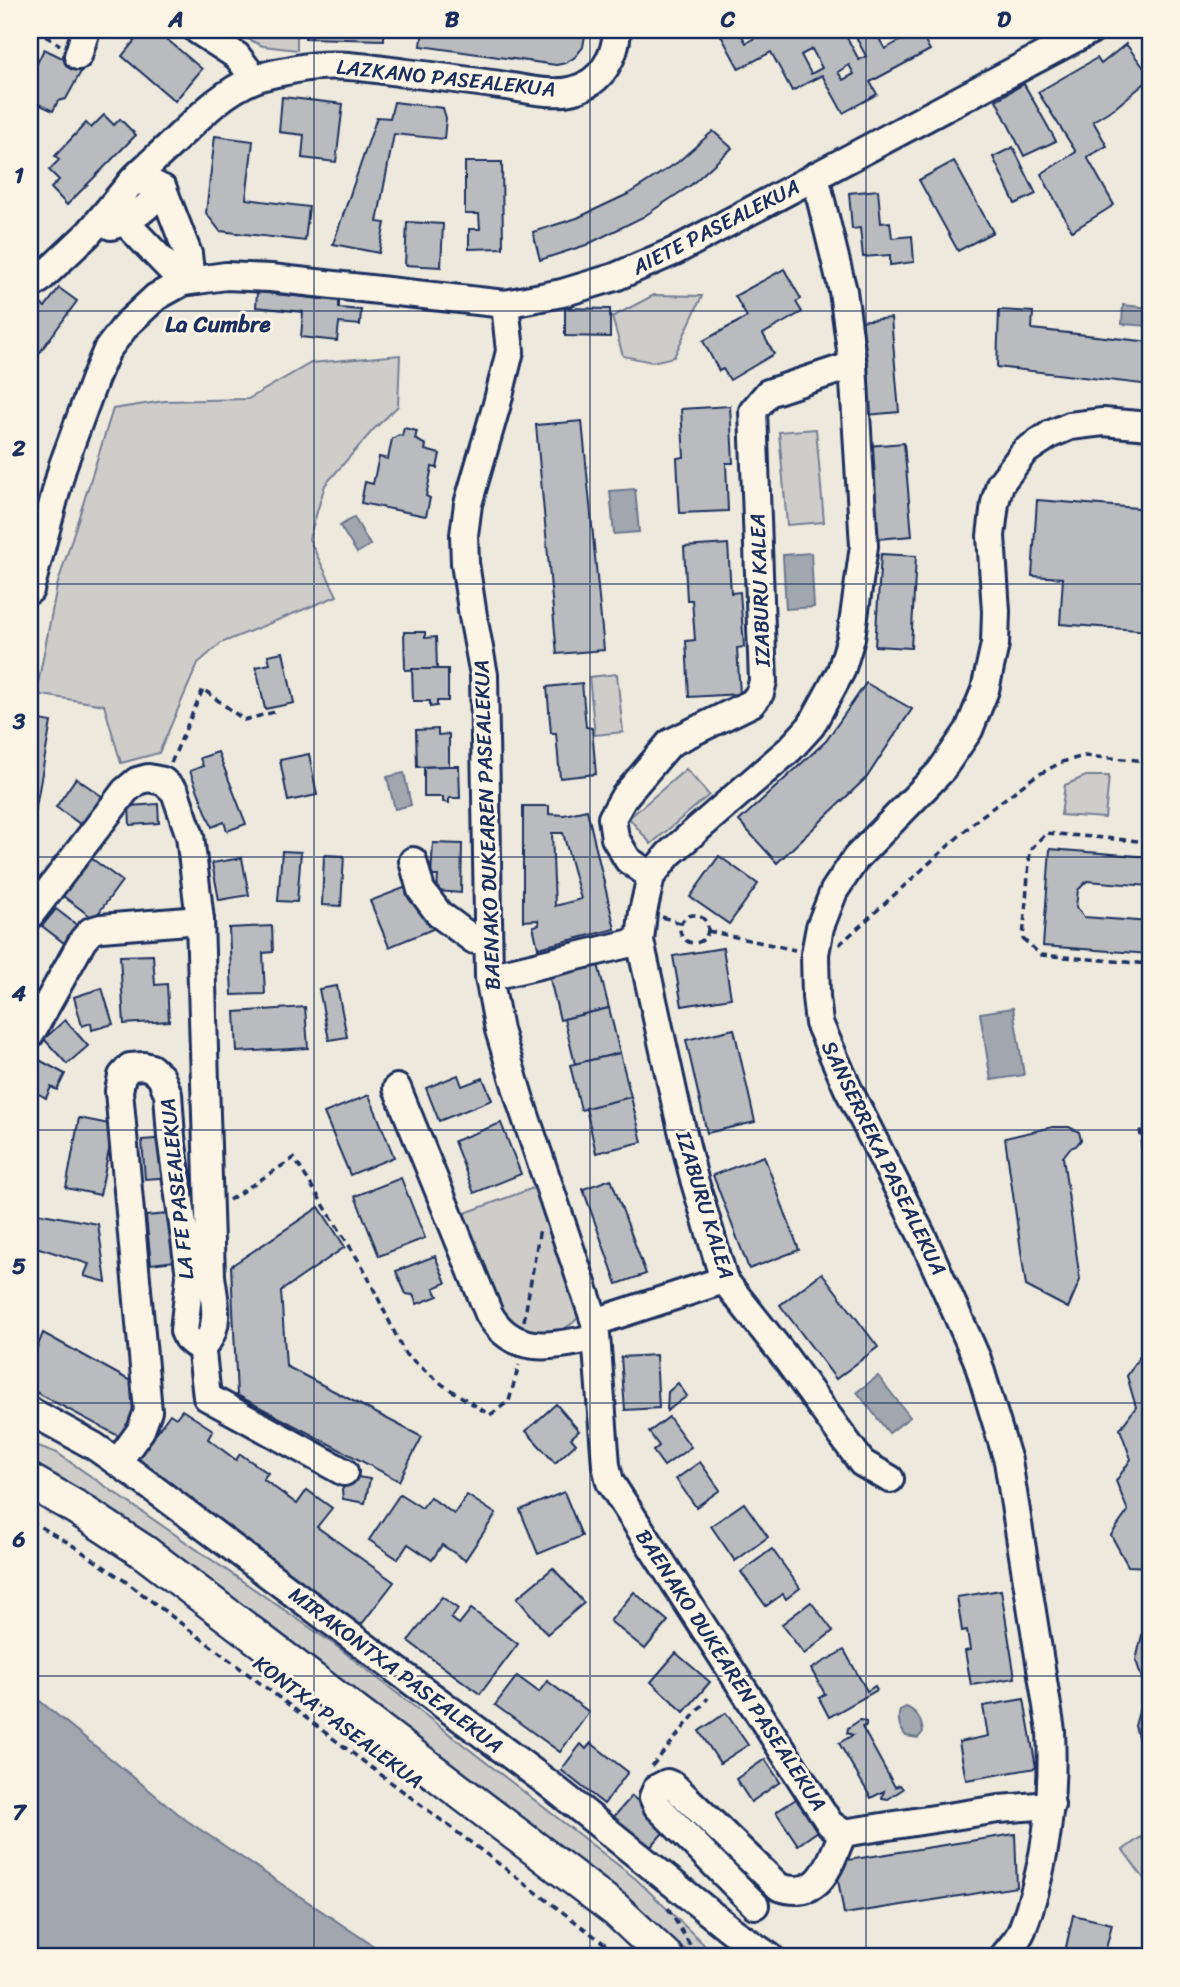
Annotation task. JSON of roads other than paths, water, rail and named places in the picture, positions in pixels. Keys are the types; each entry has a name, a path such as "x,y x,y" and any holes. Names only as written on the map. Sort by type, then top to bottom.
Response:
{"main road":[{"path":"30,1482 111,1530 195,1590 616,1910 666,1957"}],"street":[{"path":"78,56 86,30"},
{"path":"197,30 237,56 255,79"},
{"name":"LAZKANO PASEALEKUA","path":"30,286 39,281 88,234 128,187 216,102 255,79 298,68 338,64 536,90 574,90 599,75 609,62 616,46 617,30"},
{"name":"AIETE PASEALEKUA","path":"187,281 226,276 271,278 465,302 505,304 562,293 615,277 675,251 1091,30"},
{"path":"177,140 166,169 163,189 188,254 187,281"},
{"name":"IZABURU KALEA","path":"815,176 843,291 853,365 864,546 851,638 841,671 811,726 790,749 669,854 651,876 640,941 694,1179 724,1280 782,1353 862,1463 890,1479"},
{"path":"163,189 139,181 128,187 120,201 121,212 125,222 187,281"},
{"path":"88,234 125,222 141,212 163,189"},
{"path":"179,229 201,257 226,276"},
{"path":"155,252 159,274 156,298"},
{"path":"30,590 63,465 94,377 127,324 156,298 187,281"},
{"name":"BAENAKO DUKEAREN PASEALEKUA","path":"505,304 510,351 468,504 464,535 472,616 484,675 489,978 499,1030 595,1330 606,1465 610,1482 830,1824 843,1833"},
{"name":"IZABURU KALEA","path":"651,876 628,860 615,838 612,818 618,807 670,743 752,703 760,693 764,681 753,411 768,393 853,365"},
{"name":"SANSERREKA PASEALEKUA","path":"1003,1957 1021,1932 1037,1878 1051,1805 1053,1776 1051,1731 1008,1461 977,1359 923,1238 848,1089 819,1023 815,954 820,927 834,891 856,858 940,772 969,730 985,690 995,644 996,611 991,536 1000,484 1024,452 1051,434 1070,426 1103,422 1150,426"},
{"name":"LA FE PASEALEKUA","path":"30,915 125,791 137,781 148,778 163,781 175,792 190,836 200,920 214,1332 206,1343 194,1345 184,1331 190,1276 171,1137 168,1094 162,1077 151,1068 131,1067 122,1076 118,1091 148,1411 141,1430 118,1462"},
{"path":"413,861 421,890 439,914 474,940 488,940"},
{"path":"30,1035 83,940 91,931 200,920"},
{"path":"489,978 640,941"},
{"path":"397,1088 489,1314 498,1328 509,1337 530,1345 549,1346 724,1280"},
{"path":"201,1344 207,1397 344,1472"},
{"name":"MIRAKONTXA PASEALEKUA","path":"30,1411 118,1462 549,1784 712,1916 718,1938 734,1957"},
{"path":"755,1905 657,1806 653,1797 657,1788 667,1783 674,1786 779,1887 793,1892 817,1884 827,1871 843,1833 1051,1805"},
{"path":"712,1916 770,1957"}],"district":[{"name":"La Cumbre","path":"218,324"}]}
